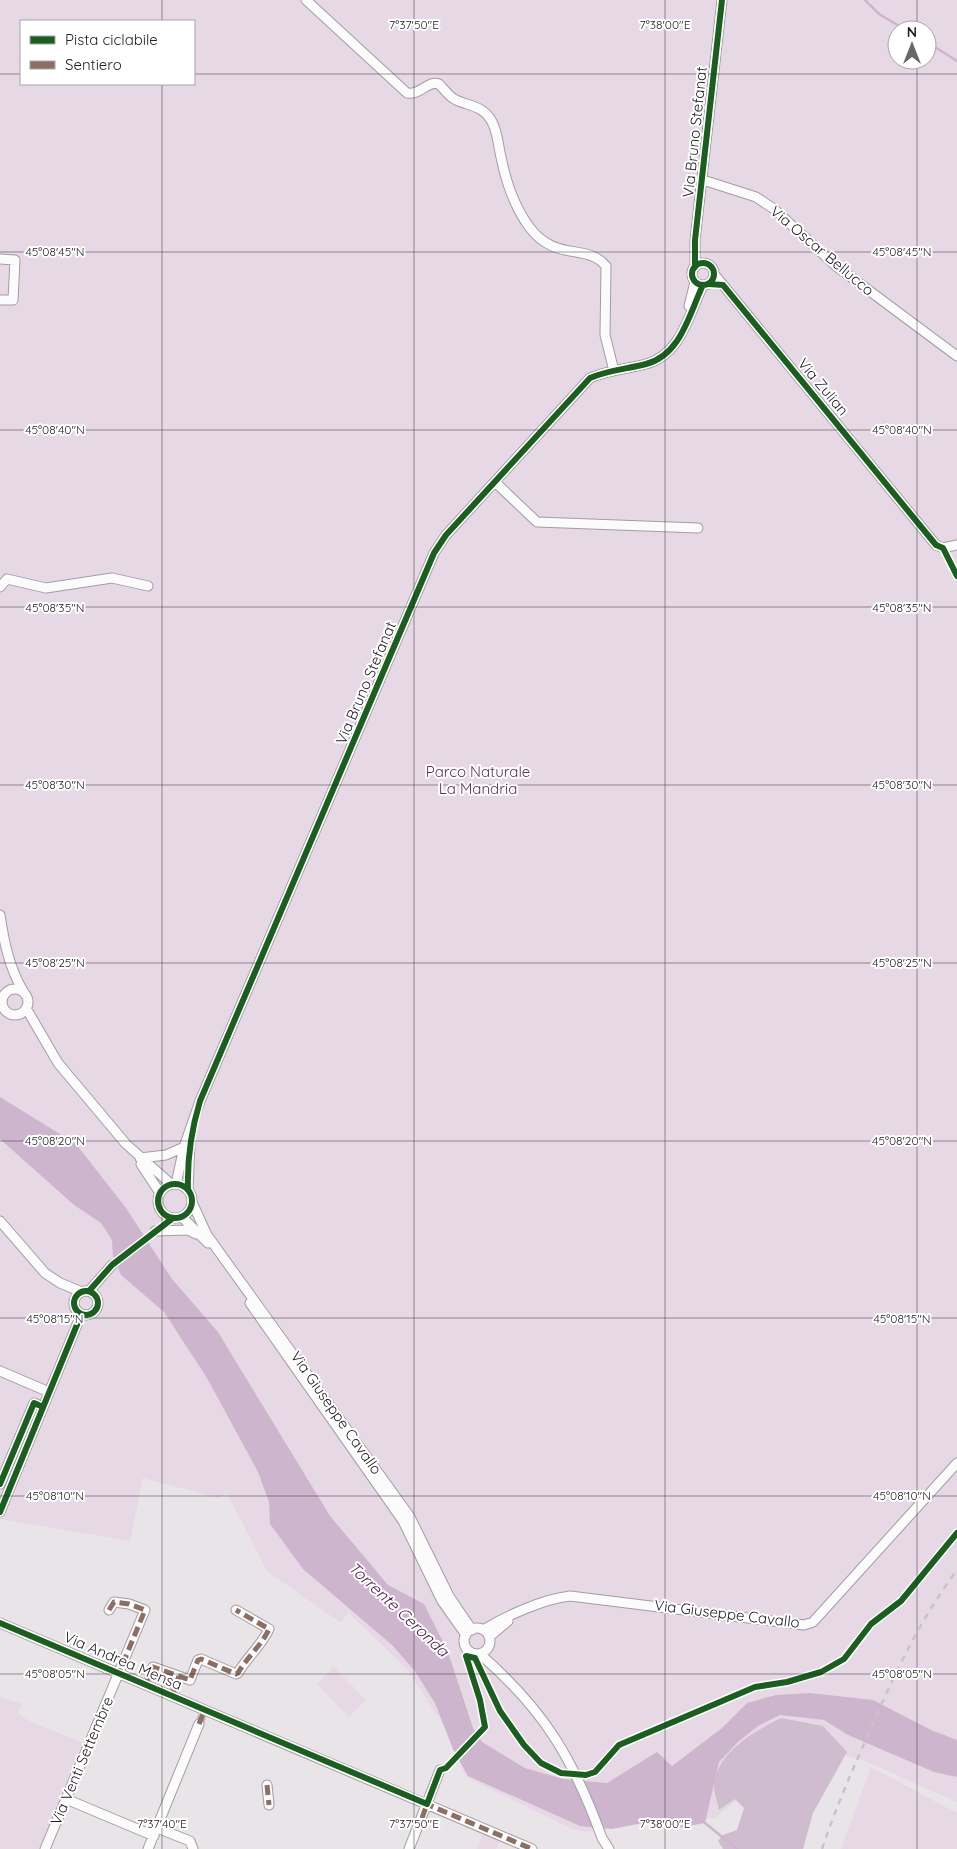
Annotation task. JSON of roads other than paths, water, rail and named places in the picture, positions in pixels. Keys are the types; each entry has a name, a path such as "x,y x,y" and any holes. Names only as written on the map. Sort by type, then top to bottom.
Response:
{"street":[{"path":"306,0 407,94 418,93 430,85 439,84 451,97 479,108 490,118 494,126 505,176 516,205 531,229 554,248 599,258 606,266 605,336 614,371"},
{"name":"Via Bruno Stefanat","path":"695,267 695,240 722,0"},
{"name":"Via Oscar Bellucco","path":"703,180 756,197 774,209 836,266 957,356"},
{"path":"695,240 706,264 710,266 723,285"},
{"path":"0,259 15,260 13,300 0,300"},
{"path":"706,264 695,267 692,277 702,284 723,285"},
{"path":"702,284 714,274"},
{"name":"Via Bruno Stefanat","path":"173,1184 200,1101 434,553 446,535 590,378 648,364 665,356 676,344 702,284"},
{"name":"Via Zulian","path":"723,285 936,545 944,548 957,545"},
{"path":"494,482 537,522 698,528"},
{"path":"0,587 7,580 46,588 112,578 148,586"},
{"path":"0,915 7,955 14,975 27,997 26,1008 58,1064 140,1158 173,1184 188,1190 192,1202 189,1211 153,1233"},
{"path":"14,975 13,988 2,1001 10,1014 18,1014 35,1026"},
{"path":"13,988 23,991"},
{"path":"18,1014 26,1008"},
{"name":"Via Bruno Stefanat","path":"188,1190 191,1132"},
{"path":"126,1144 160,1193"},
{"path":"140,1158 166,1155 184,1147"},
{"path":"173,1184 160,1193 158,1204 164,1214 177,1217"},
{"name":"Via Giuseppe Cavallo","path":"192,1202 207,1234 410,1517 469,1632"},
{"path":"153,1233 164,1214"},
{"name":"Via Giuseppe Cavallo","path":"177,1217 203,1237 403,1521 442,1600 469,1632"},
{"path":"0,1221 45,1273 60,1283 89,1293 98,1304 96,1311 87,1316 81,1315 60,1283"},
{"path":"153,1233 188,1230 203,1237"},
{"path":"74,1302 77,1296 89,1293 112,1265"},
{"path":"0,1512 81,1315"},
{"path":"0,1371 49,1392"},
{"path":"0,1484 34,1404 43,1408"},
{"name":"Via Giuseppe Cavallo","path":"486,1633 520,1612 570,1596 804,1625 813,1622 957,1463"},
{"name":"Via Venti Settembre","path":"45,1849 145,1610 129,1604 114,1602 109,1610"},
{"path":"152,1667 190,1680 198,1660 201,1659 238,1673 246,1658 261,1643 269,1629 236,1610"},
{"name":"Via Andrea Mensa","path":"0,1623 427,1804"},
{"path":"483,1651 486,1633 469,1632 464,1643 468,1650 483,1651 554,1734 573,1770 609,1849"},
{"path":"148,1849 199,1724"},
{"path":"409,1849 440,1770"},
{"path":"267,1785 269,1805"},
{"path":"66,1799 155,1832 190,1841 193,1849"},
{"path":"427,1804 512,1845 532,1849"},
{"path":"601,1835 602,1849"}],"water":[{"name":"Torrente Ceronda","path":"0,1097 76,1144 126,1208 172,1279 218,1332 330,1516 388,1585 424,1604 448,1652 473,1728 482,1742 525,1768 563,1779 607,1783 657,1752 672,1766 722,1728 747,1703 776,1695 810,1693 873,1700 931,1730 957,1740 957,1777 934,1772 848,1735 824,1720 780,1715 758,1726 738,1742 719,1762 705,1823 678,1828 653,1821 612,1829 580,1826 468,1776 453,1749 435,1703 414,1670 392,1645 303,1569 270,1524 269,1502 258,1472 207,1378 164,1312 121,1275 113,1257 112,1240 101,1223 74,1205 0,1139"}],"waterway":[{"path":"865,0 879,14 889,20"},
{"path":"937,48 957,61"},
{"path":"705,1823 737,1849"}],"tunnel":[{"path":"146,1684 153,1667"},
{"path":"172,1695 179,1676"},
{"path":"199,1724 205,1709"}],"railway":[{"path":"822,1849 849,1777 897,1671 919,1629 957,1570"}],"park label":[{"name":"Parco Naturale La Mandria","path":"478,780"}]}
